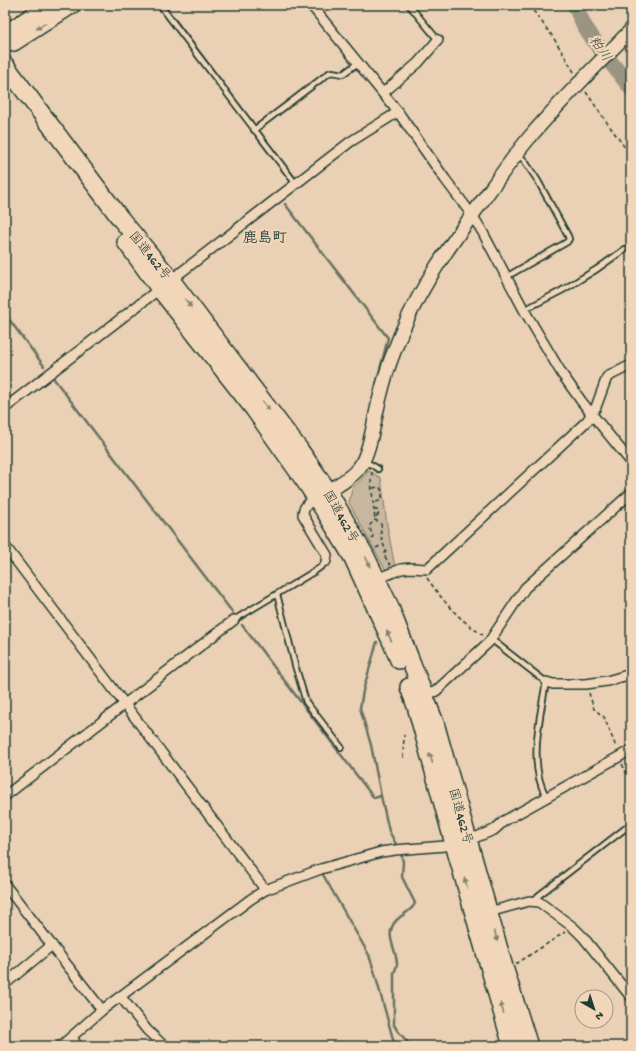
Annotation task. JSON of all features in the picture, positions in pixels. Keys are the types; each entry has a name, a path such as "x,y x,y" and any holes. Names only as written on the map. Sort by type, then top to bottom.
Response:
{"highway":[{"name":"国道462号","path":"5,65 120,218 166,284"},
{"name":"国道462号","path":"5,79 166,284 294,443 322,495 392,643 416,706 461,842 489,912 504,967 529,1046"},
{"name":"国道462号","path":"322,495 365,555 381,573 389,605 435,723 461,842 512,1046"}],"main road":[{"path":"5,33 48,5"},
{"path":"5,45 14,43 73,5"}],"street":[{"path":"311,5 398,112 472,215 524,310 562,374 577,397 631,462"},
{"path":"326,561 327,555 303,515 303,509 306,505 348,478 363,461 370,440 386,374 403,327 417,299 436,267 517,154 557,106 631,30"},
{"path":"383,93 418,63 438,40"},
{"path":"5,408 350,142 398,112"},
{"path":"381,573 411,568 427,569 587,422 596,407 607,377 631,365"},
{"path":"425,696 436,691 489,642 525,588 631,493"},
{"path":"5,546 265,890"},
{"path":"5,796 234,620"},
{"path":"546,682 553,684 586,684 607,681 631,674"},
{"path":"61,1046 102,1010 265,890 321,869 381,852 433,848 461,842 494,830 504,821 546,796 631,750"},
{"path":"5,885 102,1010"},
{"path":"489,912 522,902 539,902 573,927 583,937 631,997"},
{"path":"5,984 52,945"},
{"path":"121,997 147,1030 164,1046"},
{"path":"72,1036 77,1046"}],"lane":[{"path":"160,5 296,184"},
{"path":"410,5 438,40"},
{"path":"254,130 329,73 332,72 343,74 358,63"},
{"path":"506,277 567,242 569,239 538,181 524,160 517,154"},
{"path":"524,310 561,291 625,249"},
{"path":"363,461 378,469"},
{"path":"234,620 318,569 326,561"},
{"path":"277,594 306,702 341,747"},
{"path":"490,640 546,682 536,749 537,768 542,789 546,796"},
{"path":"534,901 538,896 631,824"}],"path":[{"path":"529,5 553,37 607,124 631,156"},
{"path":"624,5 631,13"},
{"path":"372,472 371,481 374,515 375,520 379,522 382,528 380,533 383,546 386,551 384,556 390,565 381,573"},
{"path":"372,488 379,488 382,498 373,503"},
{"path":"374,510 379,513 377,516 374,515"},
{"path":"370,541 373,536 370,525 375,520"},
{"path":"372,549 379,548 382,545"},
{"path":"423,569 437,592 455,614 490,640"},
{"path":"586,684 594,709 604,717 631,782"},
{"path":"404,735 404,758"},
{"path":"504,967 518,963 573,927"}],"shaded area":[{"path":"369,471 381,478 387,525 395,567 385,569 349,503 352,489"}],"waterway":[{"path":"164,5 252,122"},
{"path":"514,5 517,9"},
{"name":"粕川","path":"575,5 583,24 631,88"},
{"path":"261,134 294,177"},
{"path":"285,204 388,338 376,385"},
{"path":"5,314 44,366"},
{"path":"54,379 233,613"},
{"path":"242,625 374,798 381,796 389,831 397,846"},
{"path":"377,642 363,691 360,708 371,745 381,796"},
{"path":"401,853 403,862 402,877 415,903 411,909 394,923 391,932 391,941 397,959 394,973 394,1025 411,1046"},
{"path":"320,873 322,873 369,955 395,1046"}],"district":[{"name":"鹿島町","path":"265,237"}]}
